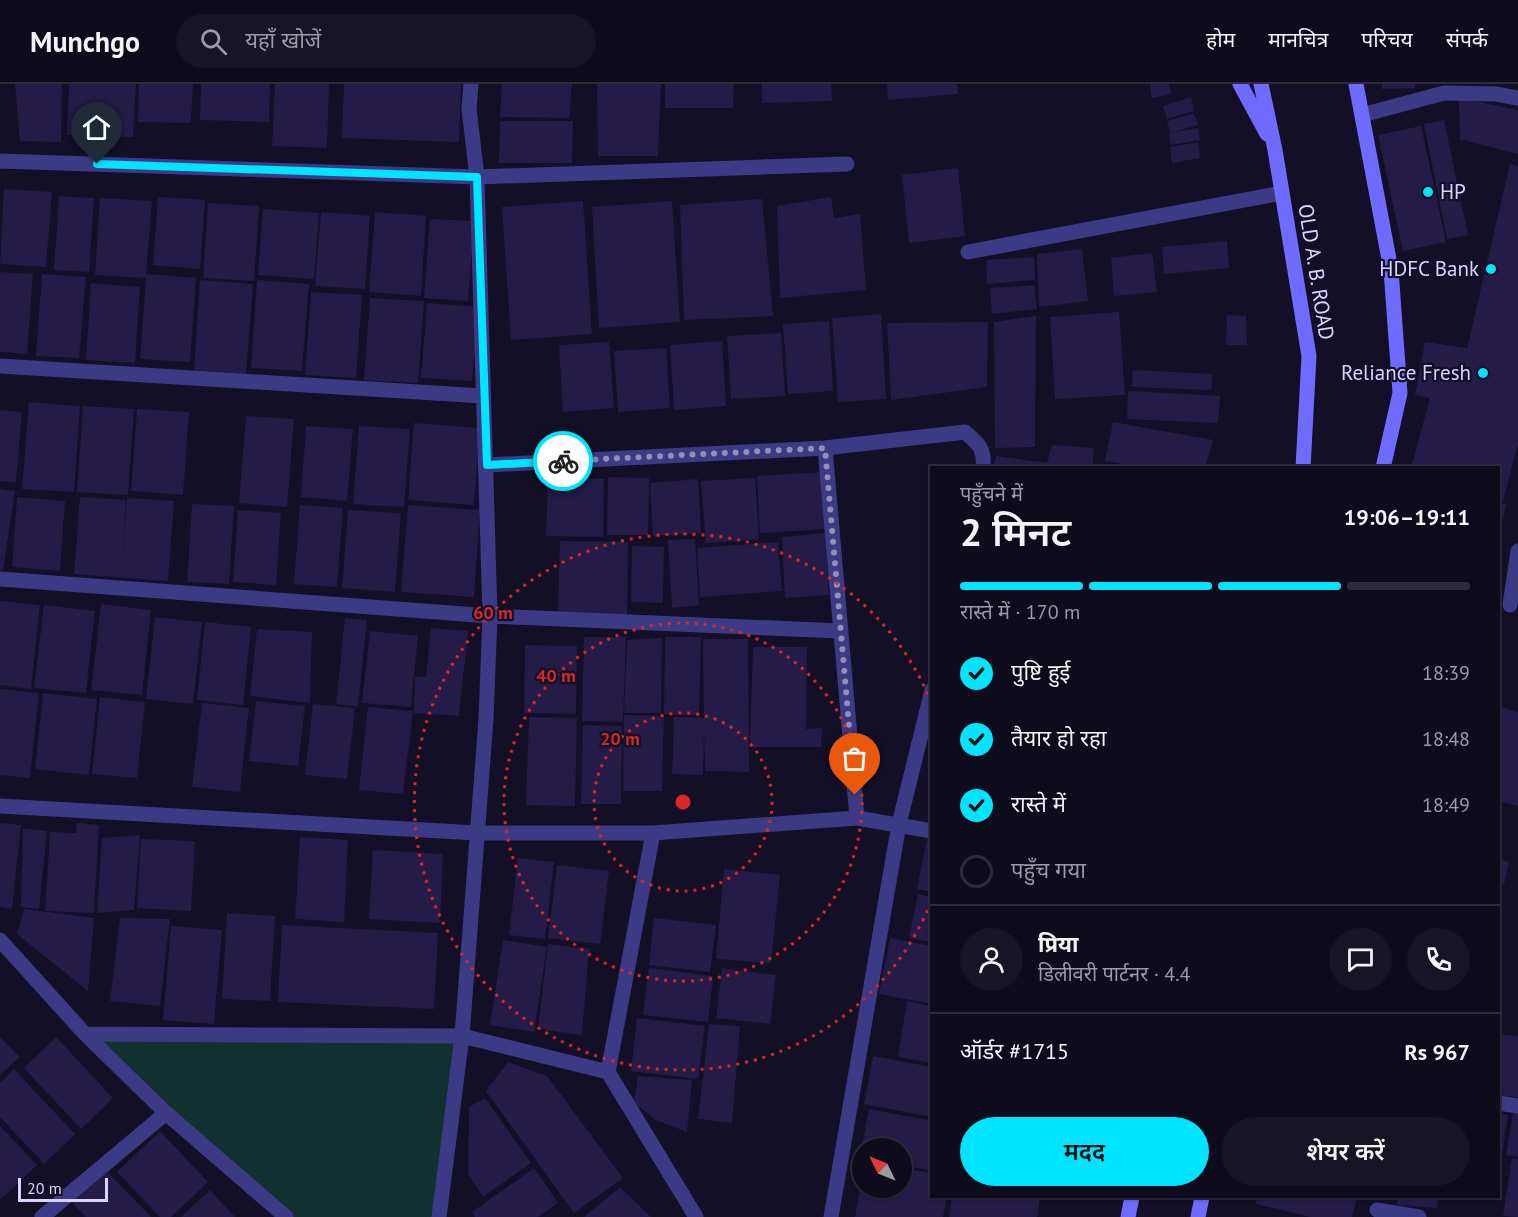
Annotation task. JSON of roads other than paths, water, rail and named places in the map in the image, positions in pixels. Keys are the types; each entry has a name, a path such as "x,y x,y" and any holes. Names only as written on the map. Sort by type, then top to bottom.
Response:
{"main road":[{"path":"1240,84 1275,150"},
{"name":"OLD A. B. ROAD","path":"1261,84 1275,150 1309,356 1304,466"},
{"path":"1356,84 1391,270 1400,393 1383,466"},
{"path":"1128,1217 1132,1198"},
{"path":"1198,1217 1202,1198"}],"street":[{"path":"439,1217 462,1036 486,719 490,616 477,177 469,109 471,84"},
{"path":"1362,115 1444,93 1496,94 1518,98"},
{"path":"0,161 477,177 847,165"},
{"path":"968,252 1282,193"},
{"path":"0,366 483,396"},
{"path":"487,465 825,448 965,432 979,444 984,456 983,466"},
{"path":"825,448 857,818"},
{"path":"1509,604 1518,551"},
{"path":"0,579 490,616 841,631"},
{"path":"831,1217 899,824 930,698"},
{"path":"0,806 477,833 653,833 857,818 930,831"},
{"path":"653,833 608,1072 696,1217"},
{"path":"0,940 85,1035 166,1113 286,1217"},
{"path":"85,1035 462,1036 608,1072"},
{"path":"1500,1103 1518,1106"},
{"path":"42,1217 166,1113"},
{"path":"1378,1208 1419,1217"}],"place":[{"name":"HP","path":"1428,192"},
{"name":"HDFC Bank","path":"1491,269"},
{"name":"Reliance Fresh","path":"1483,373"}]}
